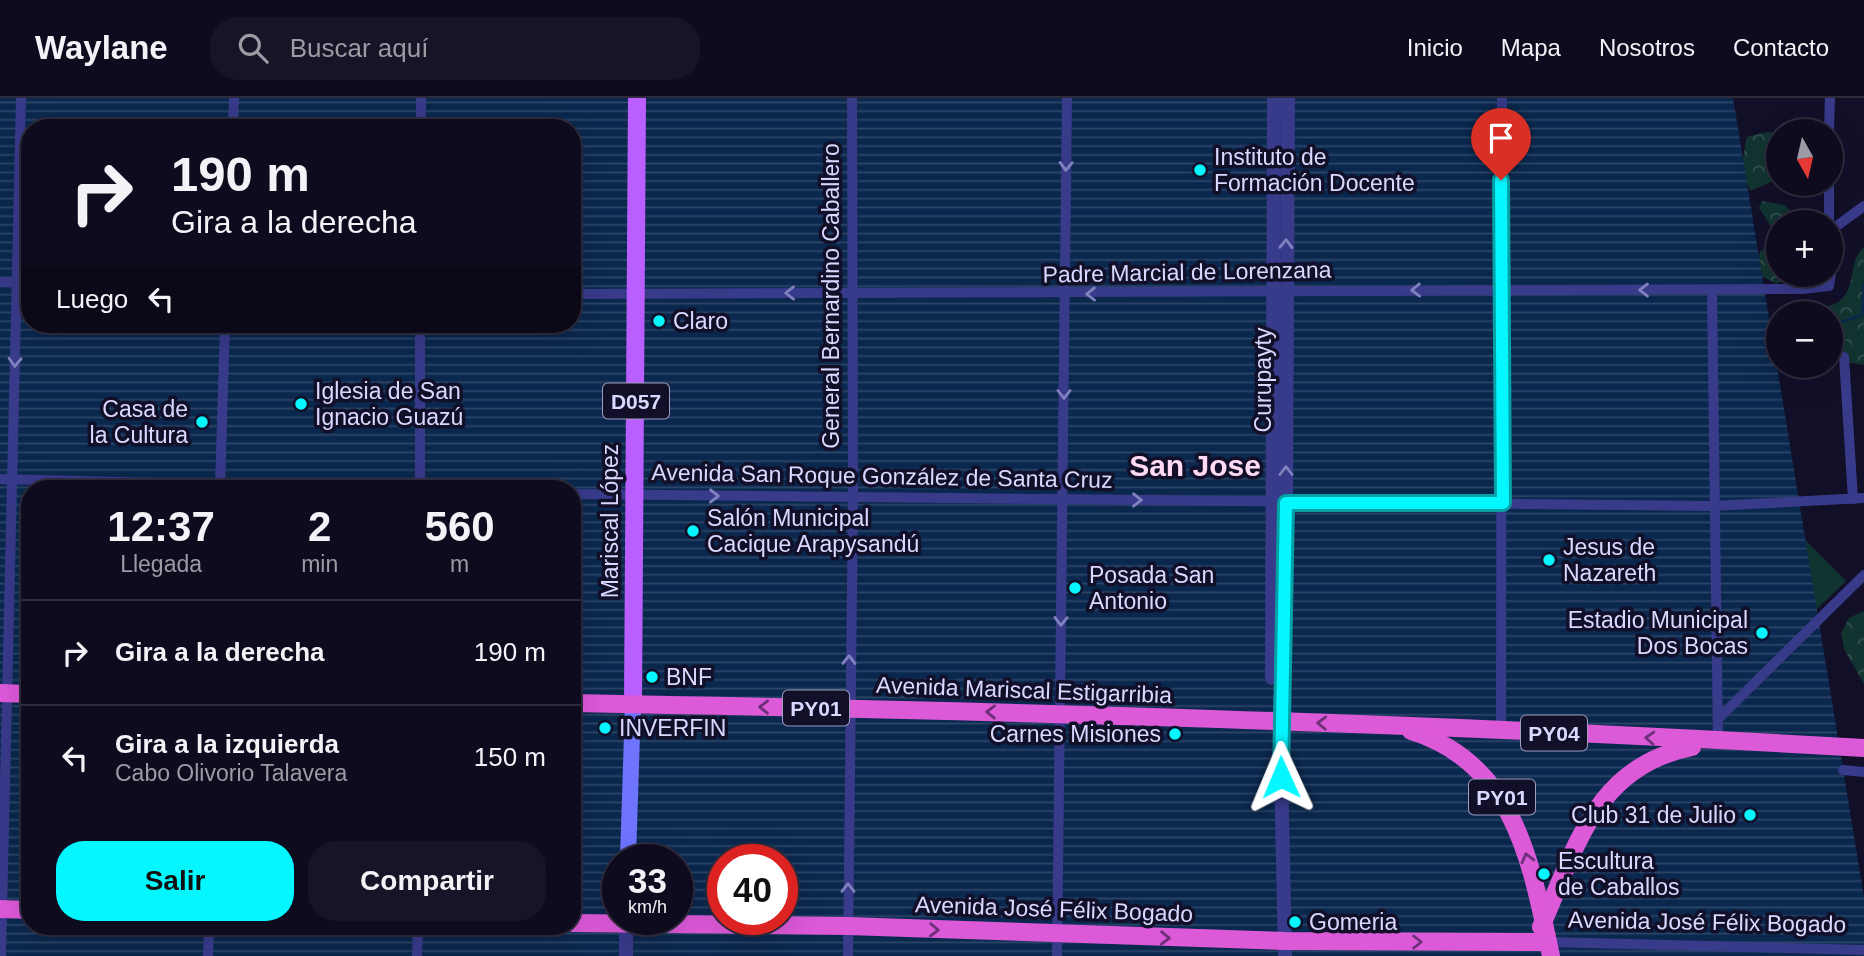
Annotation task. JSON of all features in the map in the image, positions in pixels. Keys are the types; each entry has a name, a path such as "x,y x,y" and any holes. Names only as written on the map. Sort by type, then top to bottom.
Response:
{"highway":[{"name":"Avenida Mariscal Estigarribia","path":"581,703 1060,714 1391,727"},
{"name":"PY04","path":"1391,727 1501,729 1864,748"},
{"name":"PY01","path":"1391,727 1413,732 1449,748 1479,771 1501,795 1520,835 1542,924"},
{"path":"1542,949 1542,924 1574,846 1604,800 1643,762 1670,751 1718,742"},
{"path":"1,909 21,910"},
{"name":"Avenida José Félix Bogado","path":"581,923 602,922"},
{"name":"Avenida José Félix Bogado","path":"693,923 1057,934 1281,948 1542,949"}],"main road":[{"name":"Mariscal López","path":"628,844 638,293 637,98"}],"street":[{"path":"1,956 6,479 17,283 21,98"},
{"path":"233,119 234,98"},
{"path":"421,98 421,119"},
{"name":"General Bernardino Caballero","path":"848,956 848,709 853,498 852,98"},
{"path":"1058,956 1067,98"},
{"name":"Curupayty","path":"1274,98 1279,503 1276,722 1281,948"},
{"name":"Curupayty","path":"1278,292 1288,98"},
{"path":"1501,729 1502,98"},
{"path":"1829,98 1829,119"},
{"path":"1843,221 1864,206"},
{"path":"0,282 21,283"},
{"name":"Padre Marcial de Lorenzana","path":"581,294 1064,294 1820,287"},
{"path":"1712,290 1718,742"},
{"path":"220,480 225,333"},
{"path":"420,333 420,480"},
{"path":"1844,357 1858,499"},
{"path":"6,479 37,480"},
{"name":"Avenida San Roque González de Santa Cruz","path":"581,494 1713,506 1858,499"},
{"path":"1718,719 1864,575"},
{"path":"1843,770 1864,772"},
{"path":"208,956 209,935"},
{"path":"417,956 418,935"},
{"path":"626,935 626,956"},
{"name":"Avenida José Félix Bogado","path":"1542,949 1731,952 1864,950"}],"green space":[{"path":"1766,132 1766,184 1750,191 1741,169 1747,137"},
{"path":"1762,201 1784,205 1790,210 1766,210 1766,219 1759,208"},
{"path":"1864,247 1864,365 1843,360 1843,301 1839,301 1851,282 1859,253"},
{"path":"1761,250 1766,250 1766,278 1761,276 1756,261"},
{"path":"1803,538 1846,581 1788,637"},
{"path":"1864,611 1864,684 1844,649 1841,633 1849,618"}],"water":[{"path":"0,98 1733,98 1766,301 1766,378 1779,378 1864,897 1864,956 0,956"}],"waterway":[{"path":"1843,322 1862,315 1864,283"}],"place":[{"name":"Instituto de Formación Docente","path":"1200,170"},
{"name":"Claro","path":"659,321"},
{"name":"Iglesia de San Ignacio Guazú","path":"301,404"},
{"name":"Casa de la Cultura","path":"202,422"},
{"name":"Salón Municipal Cacique Arapysandú","path":"693,531"},
{"name":"Jesus de Nazareth","path":"1549,560"},
{"name":"Posada San Antonio","path":"1075,588"},
{"name":"Estadio Municipal Dos Bocas","path":"1762,633"},
{"name":"BNF","path":"652,677"},
{"name":"INVERFIN","path":"605,728"},
{"name":"Carnes Misiones","path":"1175,734"},
{"name":"Club 31 de Julio","path":"1750,815"},
{"name":"Escultura de Caballos","path":"1544,874"},
{"name":"Gomeria","path":"1295,922"}],"district":[{"name":"San Jose","path":"1195,465"}],"route":[{"path":"1281,777 1286,503 1503,503 1501,180"}]}
